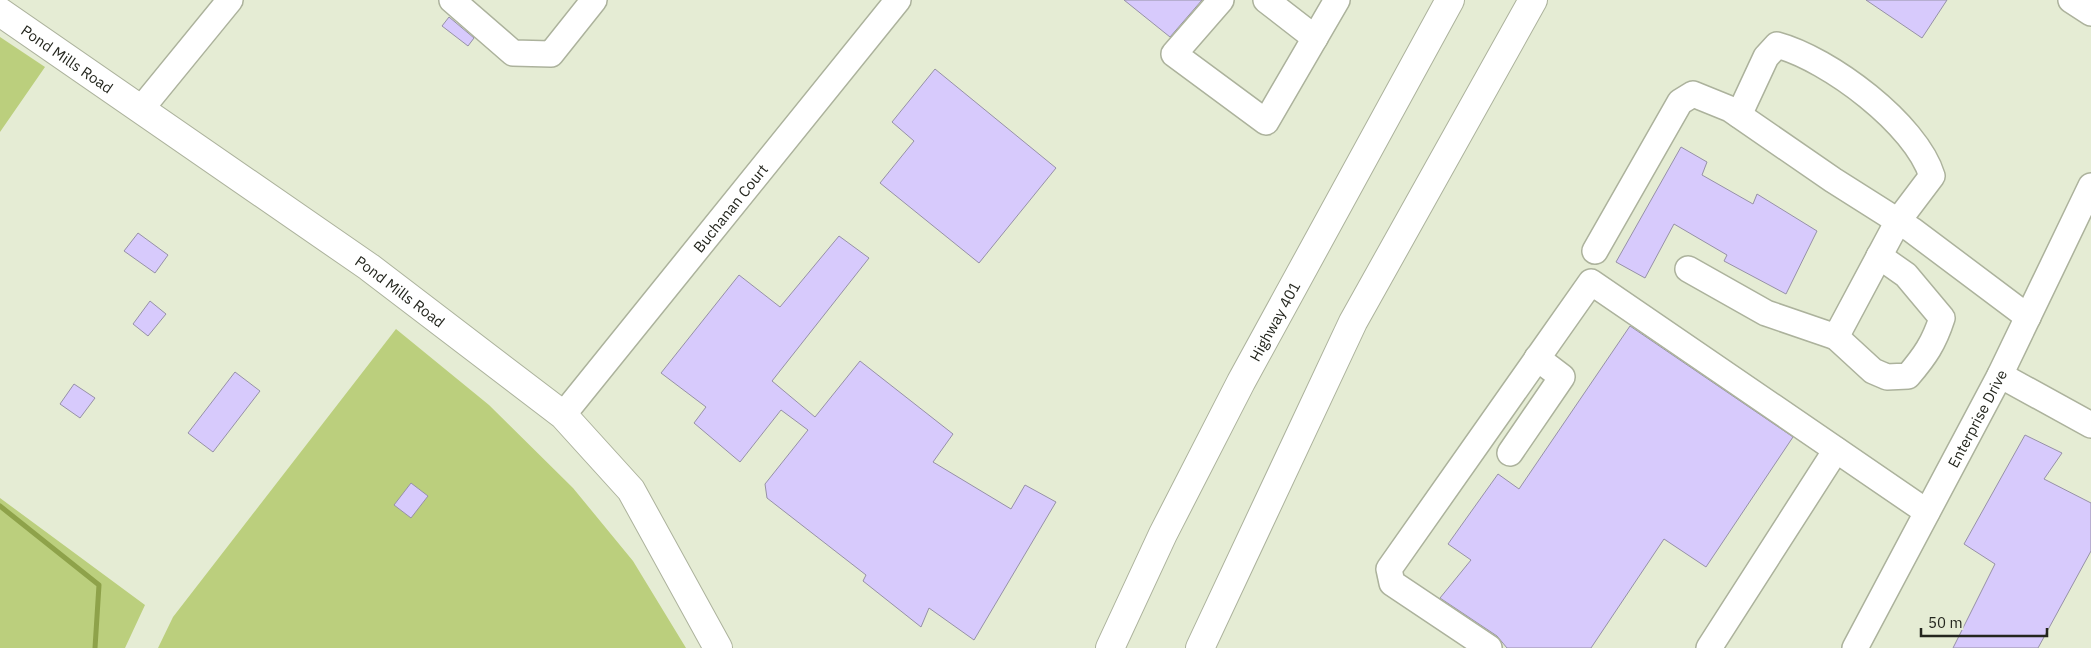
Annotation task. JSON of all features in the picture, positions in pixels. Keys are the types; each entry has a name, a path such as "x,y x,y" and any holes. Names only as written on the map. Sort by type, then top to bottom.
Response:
{"main road":[{"name":"Highway 401","path":"1110,648 1163,534 1242,382 1450,0"},
{"path":"1200,648 1353,322 1533,0"},
{"name":"Pond Mills Road","path":"0,12 369,267 563,415 631,490 718,648"}],"street":[{"path":"141,109 230,0"},
{"path":"452,0 513,52 551,54 594,0"},
{"name":"Buchanan Court","path":"563,415 898,0"},
{"path":"1221,0 1174,54 1266,122 1337,0"},
{"path":"1266,0 1315,38"},
{"path":"2071,0 2091,13"},
{"path":"1739,115 1766,57 1778,45 1822,64 1879,105 1907,133 1927,162 1932,176 1898,222 1836,336"},
{"path":"1595,251 1680,102 1693,94 1730,109 1898,222 2028,317"},
{"name":"Enterprise Drive","path":"1855,648 2000,375 2091,186"},
{"path":"1688,269 1766,314 1836,336 1873,371 1887,377 1908,376 1926,355 1935,339 1942,318 1906,276 1879,256"},
{"path":"1488,648 1392,583 1389,569 1591,282 1927,512"},
{"path":"1510,453 1562,377 1537,358"},
{"path":"2000,375 2091,425"},
{"path":"1709,648 1836,450"}],"green space":[{"path":"0,37 45,67 0,132"},
{"path":"396,329 489,405 573,488 633,561 686,648 158,648 173,617"},
{"path":"0,498 145,605 125,648 0,648"}],"building":[{"path":"1124,0 1202,0 1170,37"},
{"path":"1866,0 1947,0 1922,38"},
{"path":"449,17 474,38 468,46 442,26"},
{"path":"935,69 1056,168 979,263 880,183 914,141 892,122"},
{"path":"1681,147 1707,162 1702,175 1753,204 1757,194 1817,231 1786,294 1724,261 1727,255 1674,224 1645,278 1616,262"},
{"path":"138,233 168,255 155,273 124,251"},
{"path":"839,236 869,258 772,381 815,417 860,361 953,434 933,462 1011,509 1025,485 1056,502 974,640 929,608 921,627 863,581 866,575 767,498 765,484 808,430 781,410 740,462 694,423 706,407 661,373 739,275 780,307"},
{"path":"150,301 166,314 148,336 133,324"},
{"path":"1630,326 1793,437 1706,567 1664,539 1591,648 1507,648 1497,636 1440,598 1471,560 1448,544 1498,474 1519,489"},
{"path":"235,372 260,391 213,452 188,433"},
{"path":"74,384 95,398 80,418 60,404"},
{"path":"2025,435 2062,453 2044,479 2091,503 2091,551 2038,648 1953,648 1995,564 1964,544"},
{"path":"411,483 428,496 411,518 394,505"}],"waterway":[{"path":"0,506 99,585 95,648"}]}
